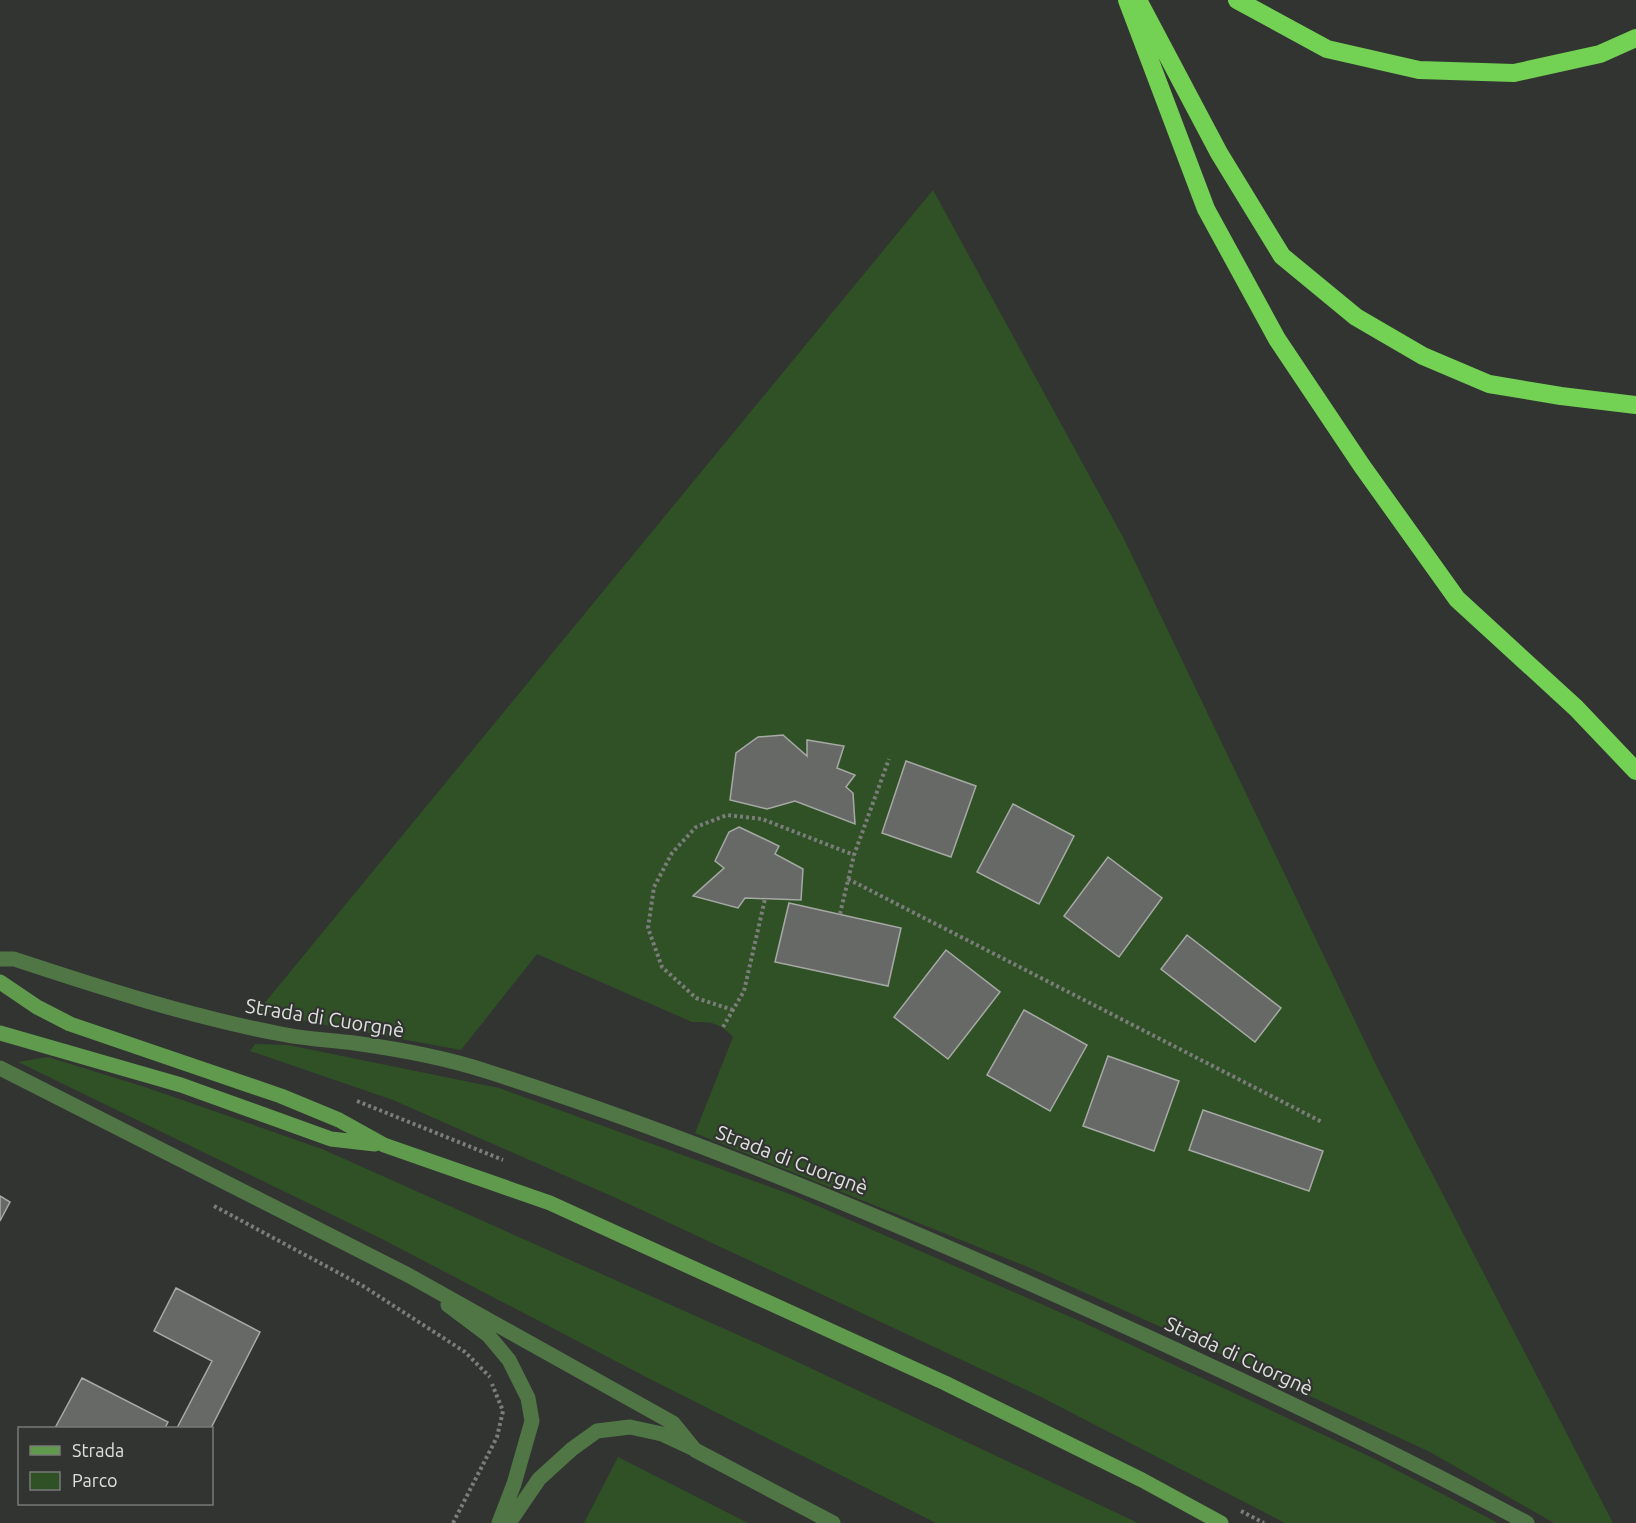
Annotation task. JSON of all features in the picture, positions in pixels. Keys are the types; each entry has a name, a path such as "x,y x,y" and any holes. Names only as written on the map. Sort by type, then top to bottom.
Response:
{"highway":[{"path":"1127,0 1206,209 1277,339 1362,466 1456,599 1576,708 1636,771"},
{"path":"1138,0 1219,153 1282,256 1356,317 1423,356 1489,384 1636,405"},
{"path":"1237,0 1327,49 1419,70 1514,73 1599,54 1636,38"}],"main road":[{"path":"0,982 37,1007 70,1024 282,1096 339,1120 384,1145 550,1203 945,1383 1142,1480 1221,1523"},
{"path":"0,1033 181,1085 331,1139 384,1145"}],"street":[{"name":"Strada di Cuorgnè","path":"0,958 14,959 219,1022 287,1036 358,1043 484,1070 638,1124 842,1201 1024,1280 1342,1427 1527,1523"},
{"path":"0,1068 408,1275 673,1423 695,1449"},
{"path":"408,1275 488,1335 509,1360 528,1398 532,1421 514,1484 499,1523"},
{"path":"509,1523 539,1479 572,1449 597,1431 630,1427 662,1434 695,1449 833,1523"}],"path":[{"path":"840,914 854,855 889,759"},
{"path":"733,1010 696,998 662,967 648,928 654,887 672,853 696,827 727,815 762,819 854,855"},
{"path":"848,879 1322,1122"},
{"path":"723,1027 744,991 765,899"},
{"path":"209,1203 363,1286 465,1352 490,1377 503,1411 497,1437 453,1523"}],"green space":[{"path":"933,190 1124,539 1379,1071 1613,1523 1554,1523 1430,1452 1192,1341 1028,1267 695,1133 733,1037 719,1026 692,1022 537,954 461,1050 258,1011"},
{"path":"255,1044 288,1045 499,1088 795,1196 1082,1322 1375,1459 1498,1523 1285,1523 1039,1396 616,1198 393,1100 250,1051"},
{"path":"48,1057 148,1088 322,1149 785,1356 1138,1523 936,1523 646,1377 382,1239 18,1062"},
{"path":"618,1457 748,1523 584,1523"}],"building":[{"path":"783,735 807,756 807,740 844,746 837,768 855,775 846,787 853,793 855,824 795,801 767,809 730,800 736,753 758,737"},
{"path":"906,761 976,786 951,857 882,833"},
{"path":"1013,804 1074,836 1039,904 977,872"},
{"path":"739,827 779,846 775,854 803,869 801,900 745,898 738,908 693,896 724,868 715,861 729,832"},
{"path":"1108,857 1162,898 1119,957 1064,916"},
{"path":"789,903 901,928 888,986 775,962"},
{"path":"1187,935 1281,1008 1255,1042 1161,969"},
{"path":"946,950 1000,992 948,1059 894,1017"},
{"path":"1024,1010 1087,1045 1050,1111 987,1075"},
{"path":"1108,1056 1179,1081 1154,1151 1083,1126"},
{"path":"1203,1110 1323,1151 1309,1191 1189,1150"},
{"path":"0,1196 10,1202 0,1221"},
{"path":"176,1288 260,1332 212,1427 178,1427 212,1361 154,1331"},
{"path":"82,1378 168,1422 166,1427 56,1427"}]}
